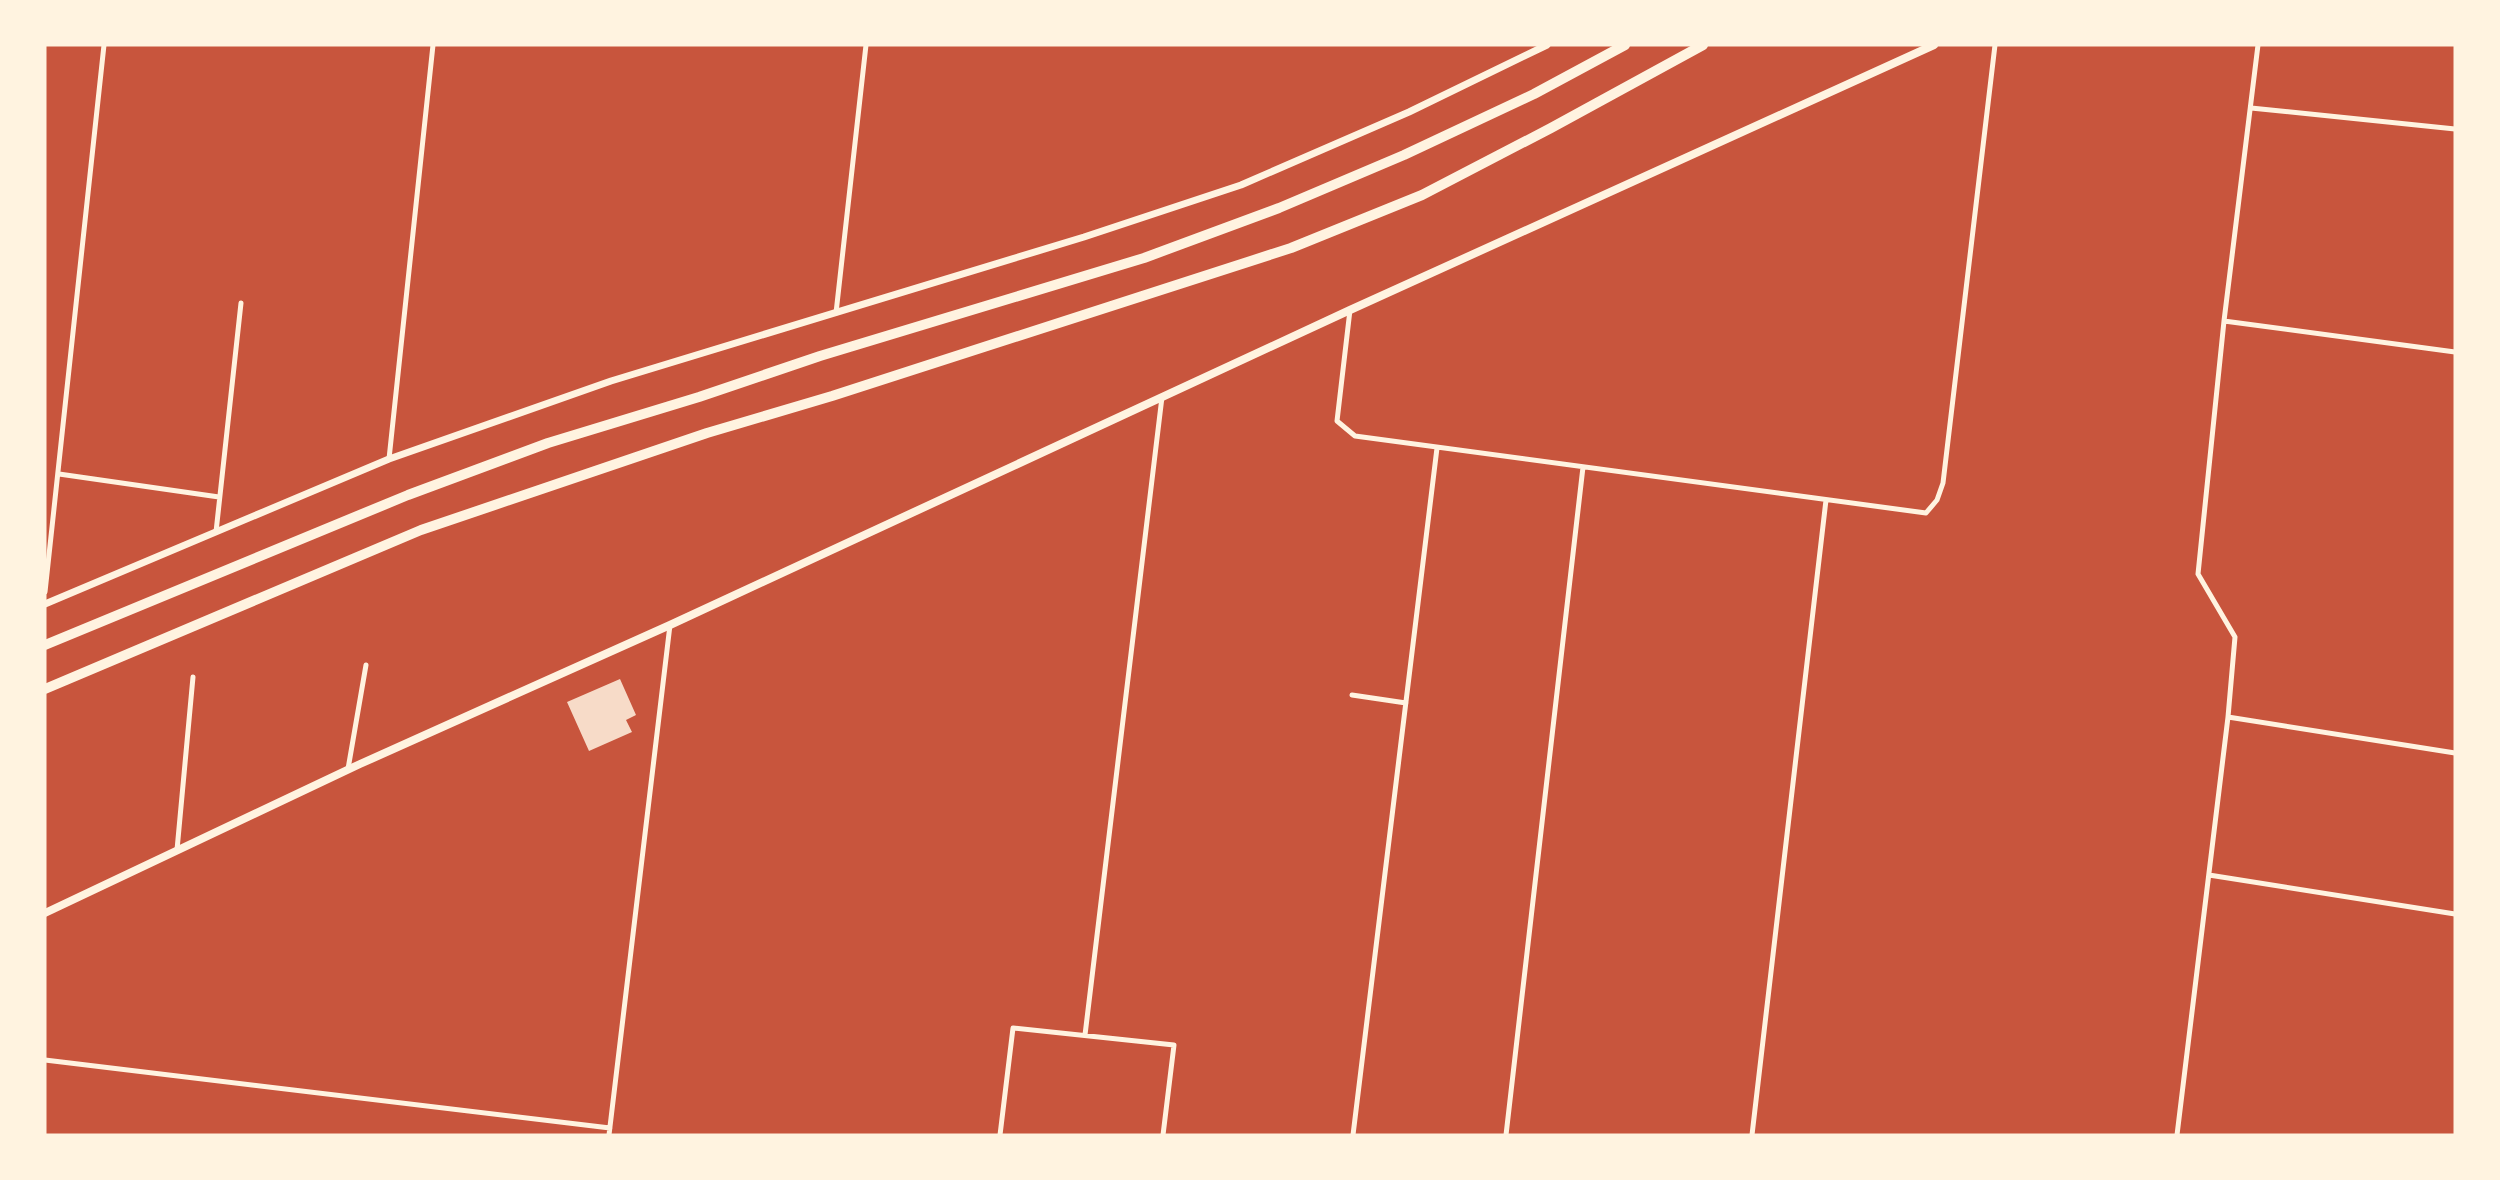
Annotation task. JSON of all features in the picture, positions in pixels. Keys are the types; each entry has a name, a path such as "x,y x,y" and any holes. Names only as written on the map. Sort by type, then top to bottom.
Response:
{"highway":[{"path":"45,645 408,495 548,443 699,398 820,356 1144,258 1280,208 1404,155 1534,94 1625,45"},
{"path":"45,689 421,530 707,433 1090,314 1291,248 1422,195 1703,45"}],"main road":[{"path":"45,913 348,769 670,625 1350,310 1934,45"}],"street":[{"path":"45,592 104,45"},
{"path":"389,459 433,45"},
{"path":"836,314 866,45"},
{"path":"45,604 389,459 610,381 1084,237 1241,185 1408,112 1546,45"},
{"path":"1350,310 1337,421 1355,436 1926,513 1937,500 1943,483 1995,45"},
{"path":"2177,1135 2210,875 2235,637 2198,574 2224,321 2258,45"},
{"path":"2251,108 2455,129"},
{"path":"216,532 241,303"},
{"path":"2224,321 2455,352"},
{"path":"1085,1035 1161,397"},
{"path":"1353,1135 1437,448"},
{"path":"1506,1135 1583,466"},
{"path":"59,474 219,497"},
{"path":"1752,1135 1826,500"},
{"path":"45,1060 610,1132 670,625"},
{"path":"348,769 366,665"},
{"path":"177,850 193,678"},
{"path":"1352,695 1406,703"},
{"path":"2228,717 2455,753"},
{"path":"2210,875 2455,914"},
{"path":"1000,1135 1013,1028 1174,1045 1163,1135"}],"building":[{"path":"620,679 636,715 626,720 632,732 589,751 567,702"}]}
